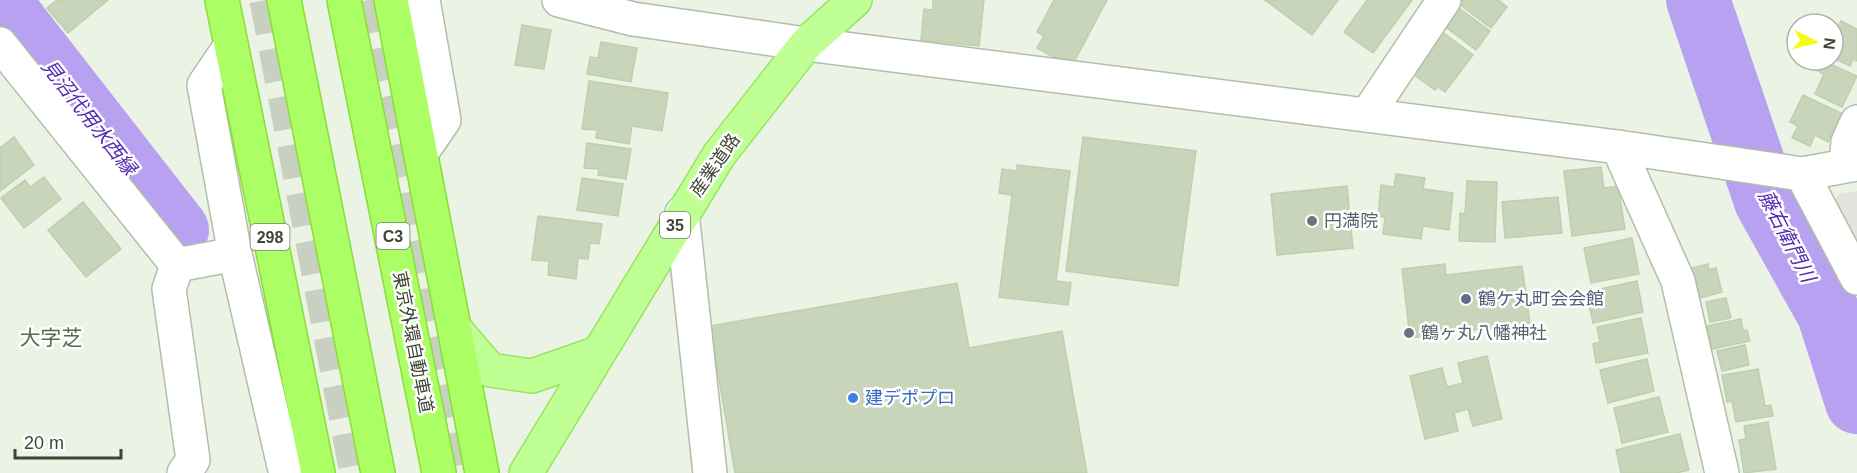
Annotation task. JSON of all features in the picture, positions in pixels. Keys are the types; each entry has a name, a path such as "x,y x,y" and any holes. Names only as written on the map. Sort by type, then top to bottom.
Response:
{"highway":[{"name":"298","path":"222,0 318,473"},
{"path":"284,0 378,473"},
{"name":"東京外環自動車道","path":"344,0 439,473"},
{"path":"391,0 482,473"}],"main road":[{"name":"産業道路","path":"526,473 719,155 806,44 855,0"},
{"path":"455,329 490,370 532,376 598,353"}],"street":[{"path":"422,153 444,120 423,0"},
{"path":"559,0 639,10 806,44 1618,147 1789,172 1852,165 1848,142 1857,122"},
{"path":"1367,115 1444,0"},
{"path":"0,44 177,265"},
{"path":"231,45 204,85 235,254 284,466 292,473"},
{"path":"1618,147 1678,281 1722,473"},
{"path":"1789,172 1857,278"},
{"path":"682,213 710,473"},
{"path":"177,265 235,254"},
{"path":"177,265 169,289 193,460 184,473"}],"shaded area":[{"path":"1857,191 1857,246 1834,200 1839,194"}],"building":[{"path":"57,0 108,0 68,33 47,8"},
{"path":"933,0 984,0 979,46 921,40 924,9 933,10"},
{"path":"1054,0 1107,0 1074,62 1068,59 1066,64 1037,48 1044,36 1037,32"},
{"path":"1265,0 1338,0 1312,35"},
{"path":"1367,0 1412,0 1373,53 1344,32"},
{"path":"1460,0 1498,0 1507,7 1491,28 1458,3"},
{"path":"1456,6 1490,31 1476,50 1442,24"},
{"path":"1845,23 1857,29 1857,61 1853,59 1850,66 1845,64"},
{"path":"522,25 551,30 544,69 515,65"},
{"path":"1437,28 1473,55 1445,92 1438,87 1435,90 1406,69"},
{"path":"601,42 637,48 631,82 587,74 590,57 598,58"},
{"path":"1845,71 1857,76 1842,107 1815,94 1824,74 1820,72"},
{"path":"589,81 668,93 662,131 632,126 629,144 596,138 597,130 582,129"},
{"path":"1803,95 1847,116 1840,131 1835,128 1828,142 1815,135 1810,146 1792,138 1798,126 1790,122"},
{"path":"14,137 34,165 0,191 0,148"},
{"path":"1083,137 1196,151 1178,286 1066,271"},
{"path":"587,143 631,149 626,179 598,175 599,169 584,168"},
{"path":"1017,165 1070,171 1056,281 1071,283 1068,305 999,297 1012,195 999,193 1002,169 1017,171"},
{"path":"1601,167 1604,188 1618,186 1625,229 1572,236 1564,171"},
{"path":"1396,174 1425,178 1423,189 1453,193 1449,230 1423,226 1421,239 1383,234 1385,217 1378,216 1381,185 1394,187"},
{"path":"44,177 61,199 24,228 1,198 25,180 30,187"},
{"path":"582,178 623,184 618,216 577,210"},
{"path":"1467,181 1497,182 1495,242 1459,241 1460,213 1465,214"},
{"name":"円満院","path":"1347,186 1353,248 1277,255 1271,194"},
{"path":"1558,197 1562,233 1505,238 1502,202"},
{"path":"83,202 121,249 86,277 48,230"},
{"path":"538,216 602,224 599,244 590,243 588,259 578,258 576,279 548,275 549,261 532,260"},
{"path":"1632,238 1639,274 1591,283 1584,248"},
{"name":"鶴ケ丸町会会館","path":"1445,264 1446,275 1522,266 1530,323 1410,338 1402,269"},
{"path":"1708,264 1709,270 1716,268 1722,292 1700,298 1692,268"},
{"path":"1637,281 1643,312 1593,323 1586,292"},
{"path":"957,283 969,348 1062,331 1087,473 735,473 710,326"},
{"path":"1726,298 1731,318 1710,322 1706,302"},
{"path":"1641,318 1648,353 1596,363 1593,344 1600,342 1597,327"},
{"path":"1741,319 1743,331 1747,330 1750,341 1712,349 1707,326"},
{"path":"1745,345 1749,365 1722,371 1717,351"},
{"path":"1487,356 1502,419 1473,426 1468,409 1454,413 1458,431 1425,439 1410,376 1442,368 1447,387 1463,383 1458,363"},
{"path":"1647,359 1654,391 1608,403 1600,370"},
{"path":"1758,369 1765,406 1771,405 1773,416 1736,422 1732,401 1727,402 1722,375"},
{"path":"1659,397 1668,432 1622,443 1614,408"},
{"path":"1768,422 1776,469 1744,473 1739,440 1746,439 1744,426"},
{"path":"1680,434 1689,470 1676,473 1621,473 1616,450"}],"waterway":[{"name":"藤右衛門川","path":"1698,0 1766,201 1829,314 1857,402"},
{"name":"見沼代用水西縁","path":"0,3 177,230"}],"tunnel":[{"path":"266,0 356,473"},
{"path":"369,0 464,473"}],"place":[{"name":"円満院","path":"1312,221"},
{"name":"鶴ケ丸町会会館","path":"1466,299"},
{"name":"鶴ヶ丸八幡神社","path":"1409,333"},
{"name":"建デポプロ","path":"853,398"}],"district":[{"name":"大字芝","path":"51,338"}]}
